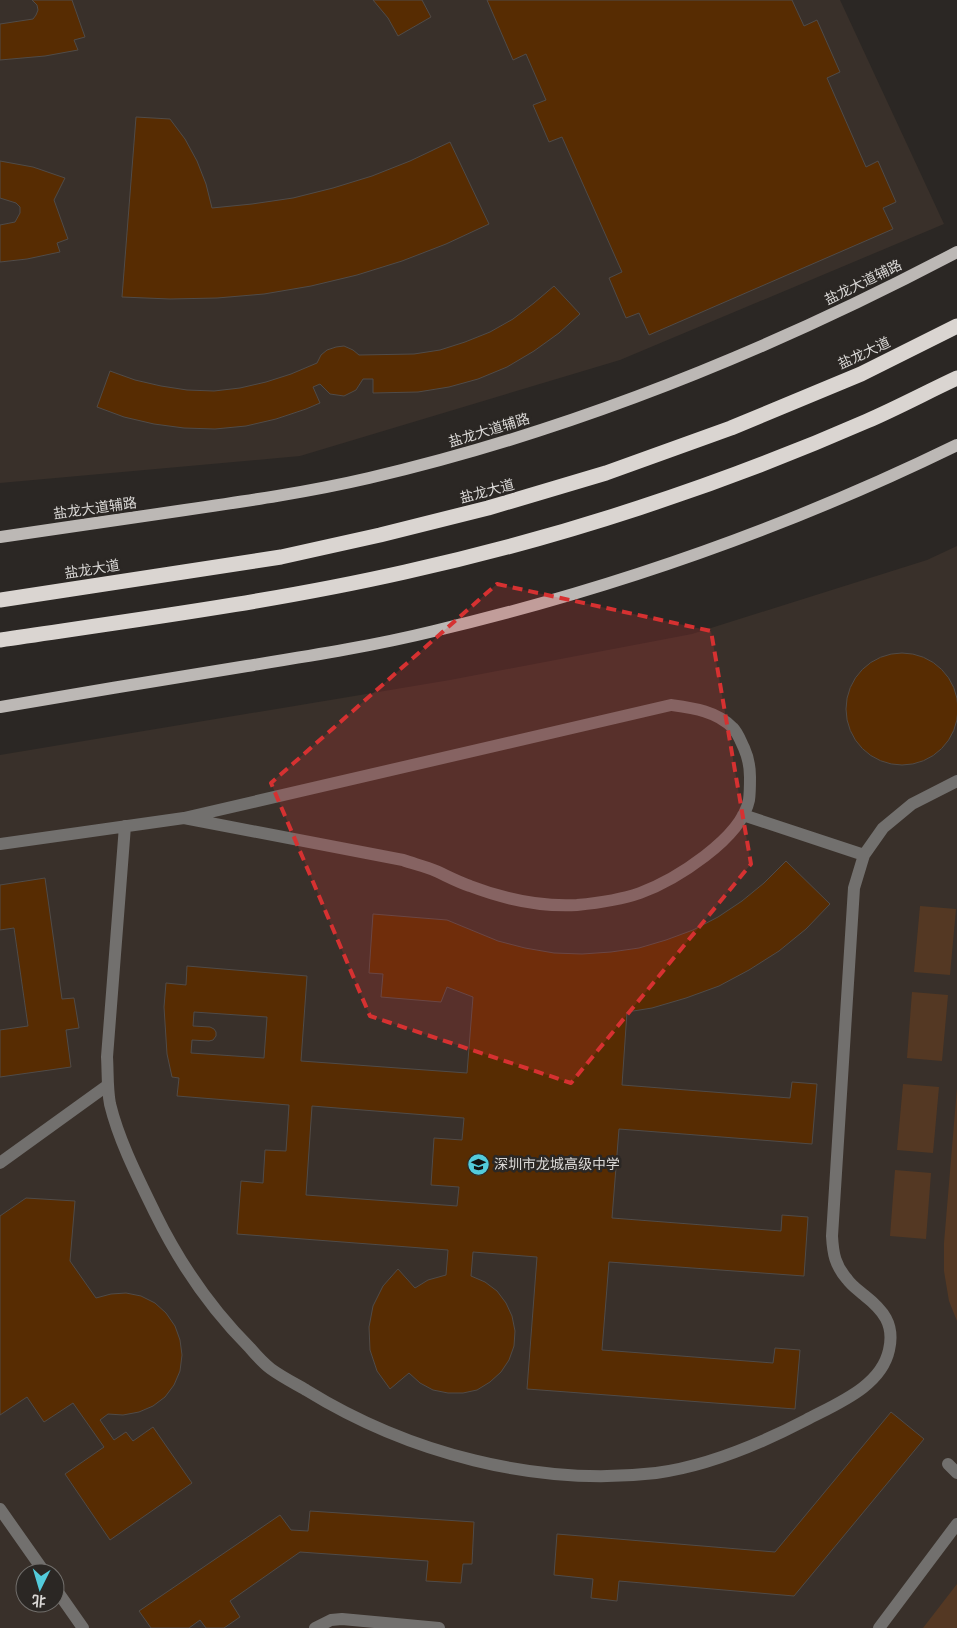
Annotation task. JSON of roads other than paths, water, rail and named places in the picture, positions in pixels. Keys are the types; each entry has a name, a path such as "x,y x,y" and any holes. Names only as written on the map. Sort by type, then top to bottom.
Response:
{"highway":[{"name":"盐龙大道","path":"0,600 281,557 380,536 488,508 606,473 731,428 861,374 957,326"},
{"path":"0,640 288,596 406,572 518,544 640,507 761,465 867,421 957,378"}],"main road":[{"name":"盐龙大道辅路","path":"0,537 262,499 368,479 479,450 592,413 728,362 853,305 957,252"},
{"path":"0,707 319,654 432,632 540,605 661,567 794,519 899,473 957,445"}],"lane":[{"path":"0,844 184,818 671,705 712,713 734,728 746,753 750,768 749,801 742,815 722,840 697,863 669,880 640,893 608,902 576,905 540,904 504,898 469,886 434,870 403,860 184,818"},
{"path":"125,826 108,1056 110,1103 124,1145 166,1235 195,1282 229,1327 269,1368 332,1406 397,1436 463,1457 532,1472 618,1476 659,1472 698,1464 762,1441 847,1397 867,1384 876,1376 889,1353 891,1339 889,1326 884,1314 875,1303 849,1282 838,1268 832,1245 854,888 864,855 883,828 912,804 957,782"},
{"path":"742,815 864,855"},
{"path":"0,1163 108,1085"},
{"path":"0,1508 38,1563"},
{"path":"879,1628 957,1524"},
{"path":"65,1602 83,1628"},
{"path":"315,1628 331,1620 342,1619 439,1628"}],"place":[{"name":"深圳市龙城高级中学","path":"478,1164"}]}
